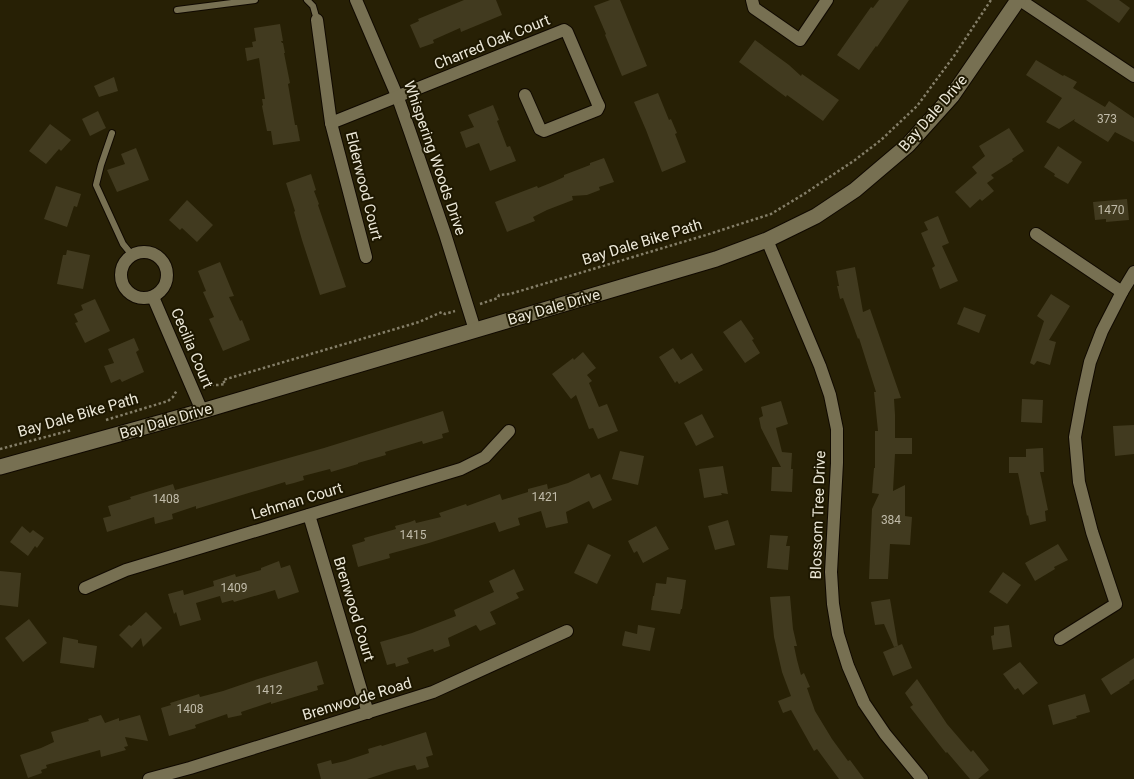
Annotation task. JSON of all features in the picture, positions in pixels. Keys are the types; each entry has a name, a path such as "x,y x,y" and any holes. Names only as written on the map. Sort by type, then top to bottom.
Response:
{"street":[{"name":"Whispering Woods Drive","path":"356,0 398,98 442,225 475,330"},
{"path":"752,0 754,8 800,40 827,0"},
{"path":"1019,0 1134,76"},
{"name":"Bay Dale Drive","path":"0,467 202,412 716,259 767,240 816,216 855,190 908,145 952,96 1019,0"},
{"name":"Elderwood Court","path":"316,20 331,123 366,257"},
{"name":"Charred Oak Court","path":"398,98 564,30 567,32 599,106 597,110 544,131 540,129 525,95"},
{"name":"Elderwood Court","path":"331,123 398,98"},
{"path":"1036,234 1122,292"},
{"name":"Blossom Tree Drive","path":"767,240 820,366 830,395 837,429 831,572 833,604 838,634 848,666 864,703 885,734 922,779"},
{"name":"Cecilia Court","path":"136,253 152,253 164,263 167,270 165,285 153,297 137,298 130,294 122,283 120,275 122,267 126,260 136,253"},
{"path":"1060,639 1116,604 1092,532 1079,482 1075,438 1090,362 1102,331 1134,272"},
{"name":"Cecilia Court","path":"153,297 202,412"},
{"name":"Lehman Court","path":"85,588 126,570 461,469 485,457 509,431"},
{"name":"Brenwood Court","path":"308,515 368,713"},
{"name":"Brenwoode Road","path":"149,779 433,692 567,631"}],"lane":[{"path":"177,10 255,0"},
{"path":"307,0 312,6 316,20"},
{"path":"112,133 96,186 123,244 132,255"}],"path":[{"name":"Bay Dale Bike Path","path":"223,380 419,322 442,312 444,314 469,308 498,298 499,295 510,294 771,214 855,160 881,140 917,106 954,56 991,0"},
{"name":"Bay Dale Bike Path","path":"101,422 162,403"},
{"name":"Bay Dale Bike Path","path":"0,449 75,429"}],"building":[{"path":"464,0 496,0 502,15 461,32 460,28 433,40 434,43 420,48 410,25 419,21 418,19"},
{"path":"610,0 620,0 647,66 622,76 594,6"},
{"path":"879,0 909,0 859,70 837,55 871,7 873,8"},
{"path":"1086,0 1119,0 1130,8 1119,23"},
{"path":"280,24 283,41 281,41 283,43 290,83 288,84 295,125 297,125 300,141 273,145 271,131 267,131 262,106 262,99 265,99 259,58 247,61 245,48 253,47 252,42 256,41 254,28"},
{"path":"755,40 801,76 802,74 839,100 823,121 787,95 786,97 739,62"},
{"path":"1036,60 1077,82 1073,88 1105,107 1109,101 1134,118 1134,142 1115,132 1108,142 1074,121 1075,119 1059,129 1046,122 1062,98 1026,75"},
{"path":"114,77 118,91 99,97 94,86"},
{"path":"658,93 669,120 671,119 677,133 675,134 686,162 662,172 634,102"},
{"path":"493,105 507,147 510,146 516,161 490,171 479,143 466,148 460,132 474,127 468,115"},
{"path":"98,111 106,128 90,136 82,119"},
{"path":"50,124 71,140 61,151 59,149 46,164 29,151"},
{"path":"1009,128 1024,151 1012,159 1013,161 991,175 994,178 987,183 994,191 982,201 980,199 970,208 955,192 977,173 972,167 985,156 979,146"},
{"path":"1058,146 1082,162 1068,184 1054,176 1055,174 1044,167"},
{"path":"136,148 149,180 117,192 107,170 125,164 121,154"},
{"path":"604,158 614,182 599,187 600,190 587,195 572,196 573,200 547,210 533,217 535,221 507,232 495,202 553,182 564,177 564,175"},
{"path":"311,174 318,205 346,287 320,295 286,183"},
{"path":"56,186 81,194 77,207 74,206 67,227 44,219"},
{"path":"1127,199 1129,220 1106,222 1106,219 1095,220 1093,202"},
{"path":"187,200 213,225 197,242 182,228 180,230 169,220"},
{"path":"938,216 949,243 942,246 958,281 940,289 932,268 935,266 921,233 928,230 924,222"},
{"path":"67,250 90,255 83,289 57,284 63,255 66,255"},
{"path":"220,262 234,296 229,297 240,321 242,320 250,340 223,351 209,319 214,317 203,292 206,291 198,271"},
{"path":"855,267 863,312 870,309 901,398 894,399 895,438 912,438 912,454 895,454 893,491 905,485 905,516 912,517 910,545 890,544 888,579 869,579 872,509 879,494 872,493 875,468 875,431 878,431 874,392 876,392 859,338 843,298 840,299 837,286 839,286 836,271"},
{"path":"1051,294 1070,306 1049,340 1056,342 1050,365 1037,361 1034,365 1030,363 1044,321 1037,316"},
{"path":"95,299 110,331 85,343 75,323 78,322 74,314 83,310 81,305"},
{"path":"964,307 986,315 979,333 957,324"},
{"path":"741,320 754,339 752,340 760,353 745,363 723,332"},
{"path":"134,338 139,350 136,352 144,372 122,382 120,379 111,383 104,366 114,363 108,349"},
{"path":"673,348 681,360 692,353 703,370 679,384 677,381 675,383 659,357"},
{"path":"583,352 596,368 587,375 592,381 589,383 599,407 607,404 618,431 598,439 593,428 589,429 576,395 571,399 552,374"},
{"path":"1022,399 1043,400 1042,423 1021,422"},
{"path":"781,401 788,424 776,428 782,452 792,453 792,492 771,491 772,467 781,467 761,428 759,418 763,416 761,407"},
{"path":"443,411 449,432 442,434 443,438 423,444 422,441 385,452 386,455 331,472 330,469 303,476 304,480 294,483 286,485 285,482 196,509 196,506 172,514 173,519 155,524 154,517 107,532 103,518 111,516 108,506 131,499 130,497 173,484 175,490 324,448"},
{"path":"702,414 714,437 696,446 684,423"},
{"path":"1134,425 1134,454 1115,456 1113,426"},
{"path":"1043,448 1044,472 1040,472 1048,510 1045,511 1046,521 1030,525 1018,473 1009,473 1009,457 1026,457 1026,449"},
{"path":"620,451 644,456 638,485 612,479"},
{"path":"723,466 728,494 721,493 722,495 704,498 699,469"},
{"path":"589,473 591,478 600,474 612,500 593,509 589,501 566,512 568,523 546,528 541,511 518,518 520,525 499,532 495,522 389,554 390,558 358,567 352,545 365,541 364,538 396,529 395,526 415,520 416,523 441,517 439,513 466,504 467,506 500,494 502,500 528,492 528,489 547,484 548,489 568,483"},
{"path":"728,520 735,545 715,550 708,526"},
{"path":"22,526 30,533 33,530 44,538 28,556 10,542"},
{"path":"656,526 669,549 643,563 637,551 634,553 628,541"},
{"path":"770,535 788,536 786,546 790,546 788,570 767,568"},
{"path":"588,544 611,555 597,584 574,573"},
{"path":"1058,544 1068,560 1054,567 1055,569 1035,581 1025,563"},
{"path":"279,561 281,568 290,565 299,592 278,599 275,590 234,602 233,600 222,603 220,596 196,603 201,620 180,626 168,594 183,590 184,595 214,586 213,581 235,574 236,577 261,570 261,568"},
{"path":"514,569 524,590 516,593 519,598 490,612 496,624 480,631 476,625 448,638 450,646 434,652 433,649 407,658 409,663 396,667 395,663 387,665 380,642 412,633 456,616 454,610 494,592 489,581"},
{"path":"0,571 21,573 18,607 0,605"},
{"path":"1003,572 1021,585 1007,604 989,592"},
{"path":"667,577 686,580 680,614 651,610 656,583 666,584"},
{"path":"790,596 793,629 797,646 794,646 797,660 801,675 804,673 810,687 807,688 815,711 832,739 864,779 839,779 817,749 814,751 791,710 783,713 778,701 791,696 782,672 774,637 770,597"},
{"path":"890,599 898,646 894,647 884,624 875,625 871,602"},
{"path":"146,612 162,628 143,647 141,638 132,648 119,635"},
{"path":"29,619 47,643 23,662 5,638"},
{"path":"638,625 655,628 650,651 622,645 625,631 637,634"},
{"path":"1009,625 1012,647 993,650 991,636 994,635 994,627"},
{"path":"63,637 78,640 78,643 97,646 94,668 60,663"},
{"path":"902,644 912,668 893,676 883,652"},
{"path":"1134,658 1134,679 1111,695 1101,679"},
{"path":"317,661 324,684 317,686 318,690 271,704 271,702 241,712 242,715 228,718 227,714 195,725 196,728 169,736 161,708 171,705 170,703 199,694 200,697 223,691"},
{"path":"1020,662 1038,683 1023,695 1018,688 1015,690 1003,674"},
{"path":"917,679 947,724 971,752 973,750 989,770 978,779 970,779 946,753 910,707 913,705 905,693"},
{"path":"1085,694 1090,712 1053,725 1048,705"},
{"path":"101,715 105,723 119,718 119,721 140,715 148,741 125,737 128,746 124,747 126,750 101,757 100,750 46,765 47,768 41,770 42,773 28,778 20,755 54,742 51,732 89,721 88,719"},
{"path":"426,732 433,755 426,757 429,767 417,770 415,765 367,779 321,779 317,764 331,760 332,764 345,761 369,753 368,749"}]}
